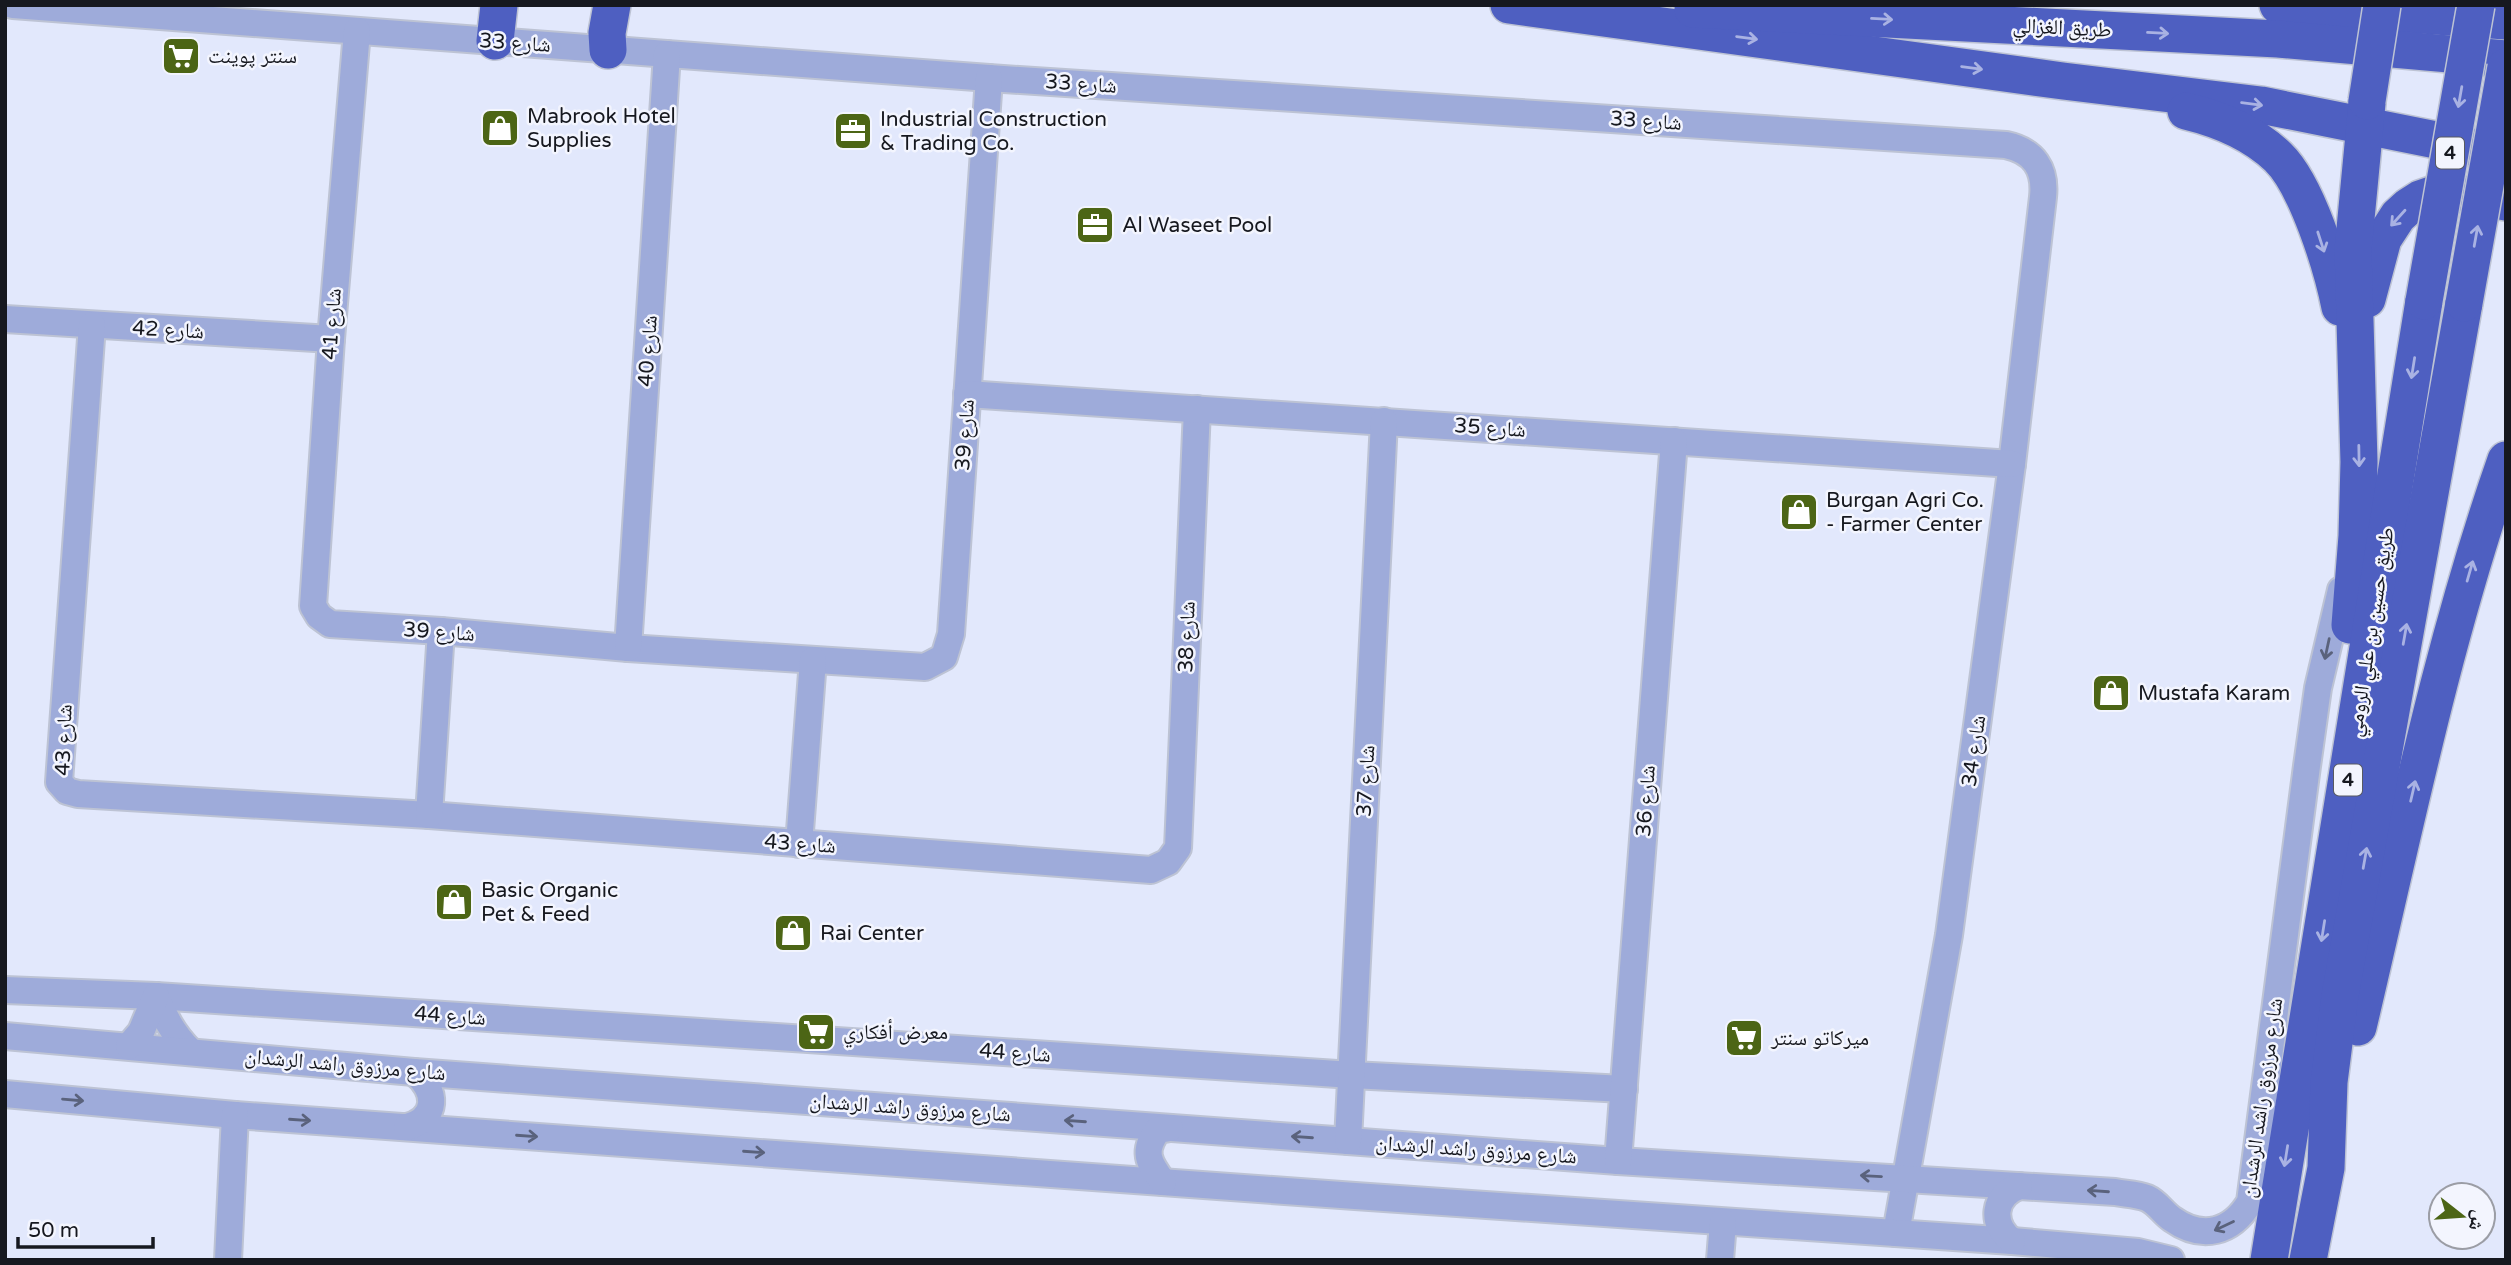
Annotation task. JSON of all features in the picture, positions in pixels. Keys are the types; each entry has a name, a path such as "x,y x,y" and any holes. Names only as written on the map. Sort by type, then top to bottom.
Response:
{"highway":[{"path":"495,41 499,5"},
{"path":"608,50 607,33 612,5"},
{"path":"1509,5 2063,81 2261,105 2366,113 2506,154"},
{"name":"طريق الغزالي","path":"1618,5 2278,39 2506,59"},
{"path":"2278,5 2506,21"},
{"path":"2332,881 2357,536 2359,462 2353,250 2366,113 2382,5"},
{"name":"طريق حسين بن علي الرومي","path":"2269,1260 2424,301 2476,5"},
{"name":"طريق حسين بن علي الرومي","path":"2308,1260 2326,1168 2329,1082 2340,996 2506,67"},
{"path":"2063,81 2219,121 2251,136 2279,158 2295,179 2319,234 2335,285 2357,388"},
{"path":"2355,314 2370,292 2383,239 2398,216 2409,206 2443,191 2506,202"},
{"path":"2326,1168 2441,672 2506,460"}],"street":[{"name":"شارع 33","path":"13,5 989,78 2006,145 2020,148 2032,156 2041,168 2045,183 2035,267"},
{"name":"شارع 41","path":"319,616 313,606 331,339 357,31"},
{"name":"شارع 40","path":"628,648 667,54"},
{"name":"شارع 39","path":"319,616 330,624 628,648 925,667 944,657 951,634 989,78"},
{"name":"شارع 34","path":"1896,1233 1949,935 2012,464 2035,267"},
{"name":"شارع 42","path":"5,319 331,339"},
{"name":"شارع 43","path":"92,325 59,782 67,791 78,794 429,816 1151,870 1168,862"},
{"name":"شارع 35","path":"967,394 2012,464"},
{"name":"شارع 38","path":"1168,862 1178,848 1197,409"},
{"name":"شارع 37","path":"1349,1141 1384,421"},
{"name":"شارع 36","path":"1618,1161 1674,441"},
{"name":"شارع مرزوق راشد الرشدان","path":"5,1036 414,1072 1618,1161 2136,1195 2155,1202 2173,1220 2198,1231 2214,1231 2236,1220 2250,1202 2318,688 2335,611 2357,536"},
{"path":"429,816 441,631"},
{"path":"799,844 813,660"},
{"name":"شارع 44","path":"5,990 156,996 1352,1075 1624,1089"},
{"path":"129,1046 141,1032 156,996"},
{"path":"156,996 165,1019 190,1051"},
{"path":"407,1127 418,1124 428,1115 432,1103 431,1091 425,1080 414,1072"},
{"path":"5,1094 235,1115 2012,1241 2097,1254 2138,1252 2171,1260"},
{"path":"228,1260 235,1115"},
{"path":"1163,1182 1153,1169 1148,1156 1150,1142 1158,1130 1170,1128"},
{"path":"2012,1241 2000,1228 1997,1211 2004,1195 2019,1186"},
{"path":"2138,1252 2156,1244 2162,1236 2166,1214"},
{"path":"1720,1260 1723,1222"}],"place":[{"name":"سنتر پوينت","path":"181,56"},
{"name":"Mabrook Hotel Supplies","path":"500,128"},
{"name":"Industrial Construction & Trading Co.","path":"853,131"},
{"name":"Al Waseet Pool","path":"1095,225"},
{"name":"Burgan Agri Co. - Farmer Center","path":"1799,512"},
{"name":"Mustafa Karam","path":"2111,693"},
{"name":"Basic Organic Pet & Feed","path":"454,902"},
{"name":"Rai Center","path":"793,933"},
{"name":"معرض أفكاري","path":"816,1032"},
{"name":"ميركاتو سنتر","path":"1744,1038"}]}
